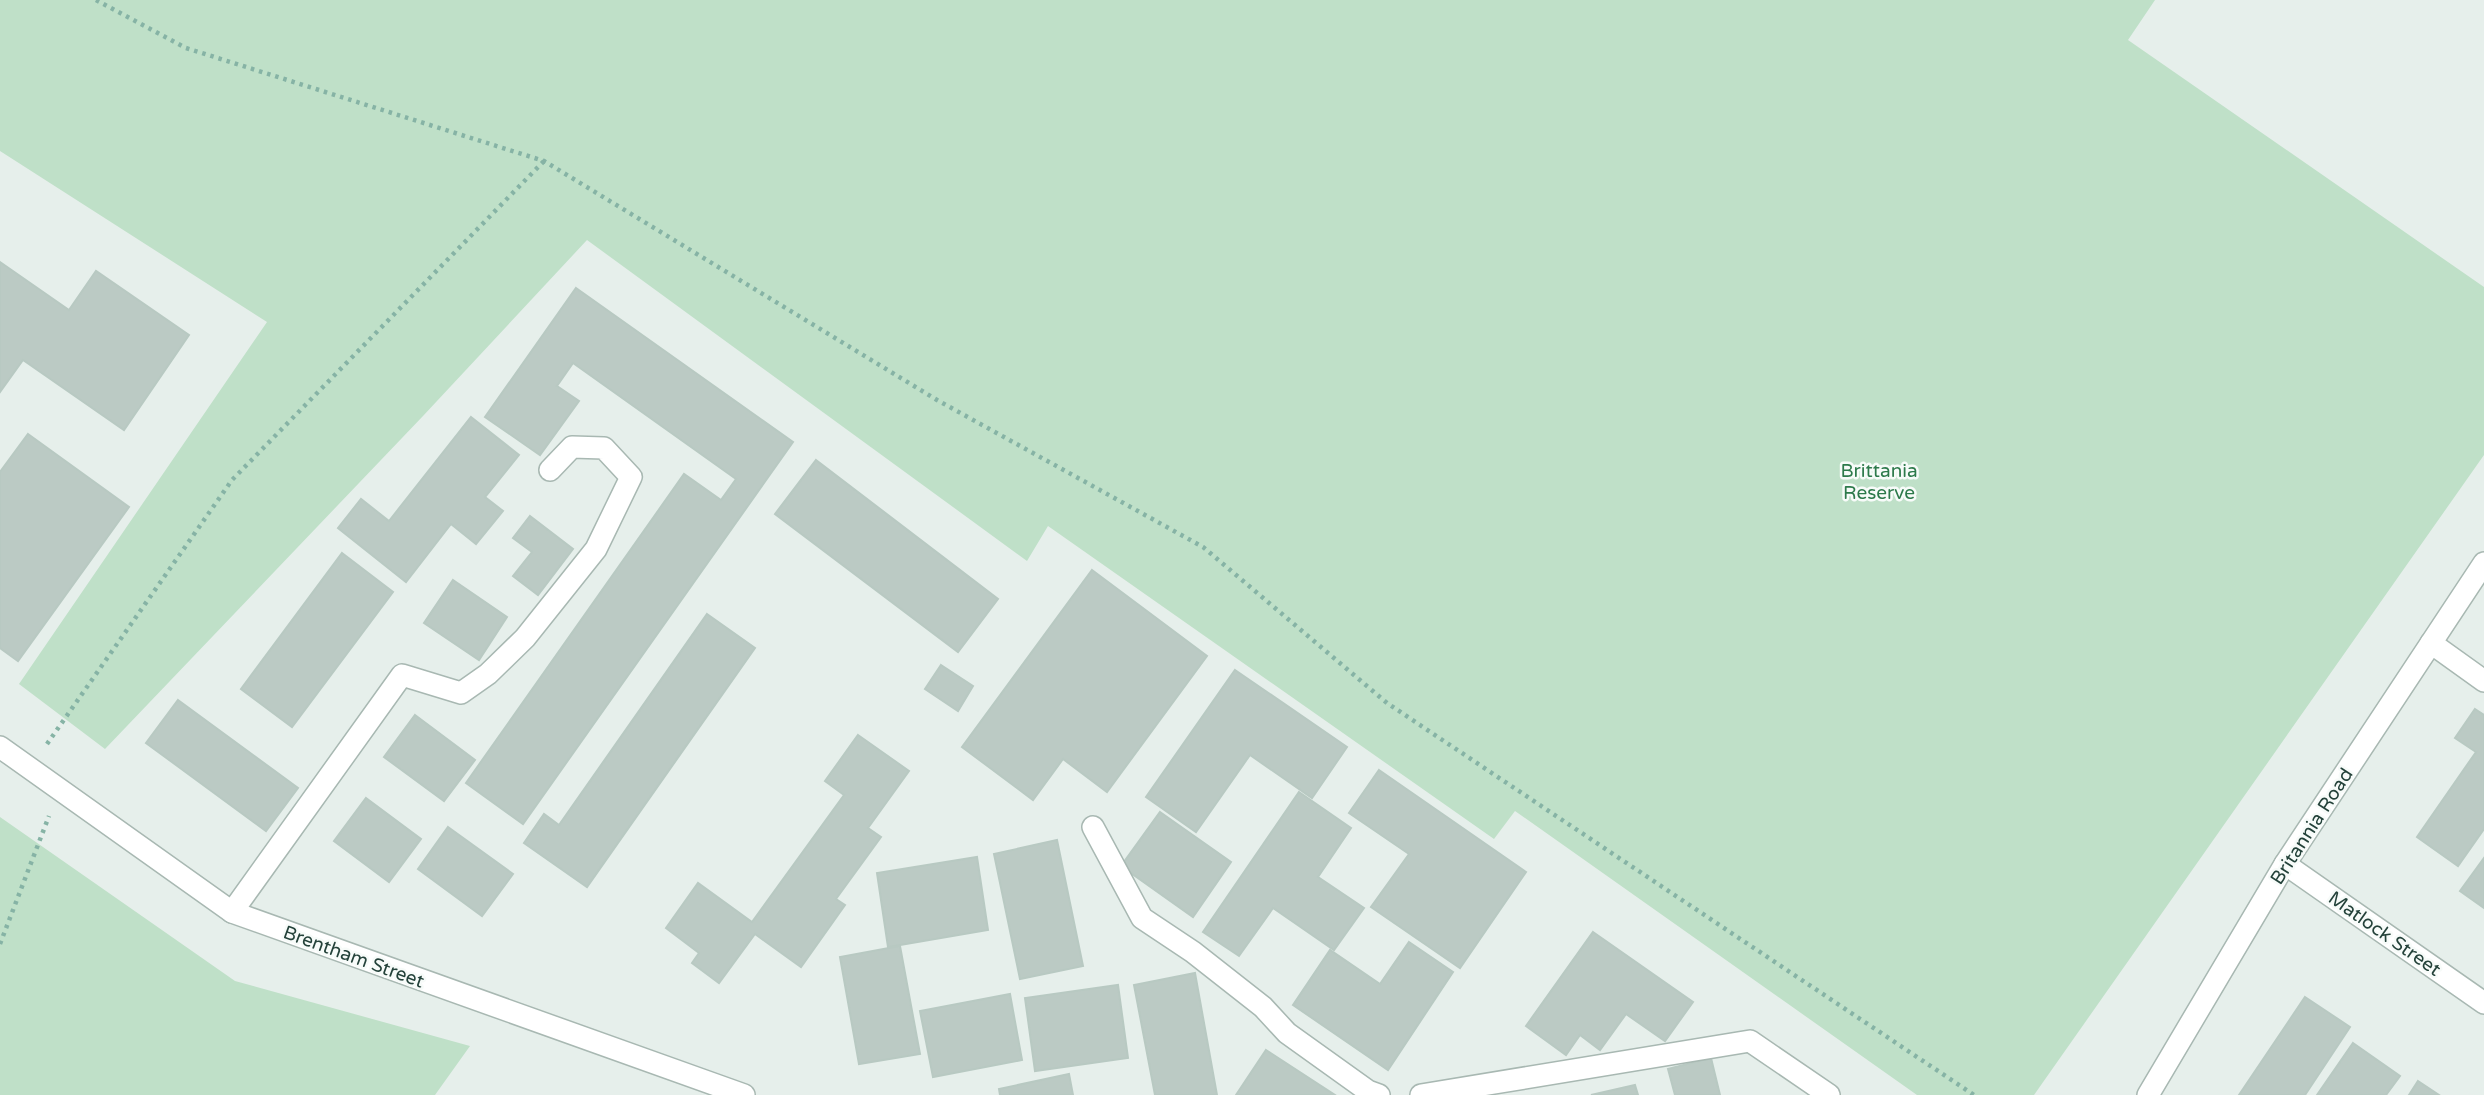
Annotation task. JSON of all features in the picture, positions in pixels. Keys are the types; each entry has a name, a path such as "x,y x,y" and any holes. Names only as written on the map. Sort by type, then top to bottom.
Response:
{"street":[{"path":"232,912 402,675 461,693 488,674 525,638 596,549 631,477 604,448 572,447 550,470"},
{"name":"Britannia Road","path":"2152,1093 2286,864 2484,563"},
{"path":"2431,643 2484,681"},
{"name":"Brentham Street","path":"0,747 232,912 744,1095"},
{"path":"1093,827 1142,918 1193,952 1263,1007 1287,1033 1368,1091 1379,1095"},
{"name":"Matlock Street","path":"2286,864 2484,1003"},
{"path":"1421,1095 1750,1041 1829,1095"}],"path":[{"path":"96,0 186,48 544,161 937,400 1203,547 1387,703 1974,1095"},
{"path":"30,768 232,480 544,161"},
{"path":"0,944 60,789"}],"green space":[{"name":"Brittania Reserve","path":"0,0 2155,0 2128,40 2484,287 2484,455 2034,1095 1917,1095 1515,811 1494,839 1048,526 1027,561 587,240 105,749 19,684 267,322 0,151"},
{"path":"0,817 235,981 470,1046 435,1095 0,1095"}],"building":[{"path":"0,262 69,310 96,271 189,335 124,430 23,360 0,392"},
{"path":"576,288 793,442 523,824 466,783 684,474 721,500 736,479 573,363 557,386 579,401 540,455 485,417"},
{"path":"471,417 519,455 485,497 503,511 476,544 451,524 406,582 338,528 361,499 389,521"},
{"path":"28,434 129,507 18,661 0,648 0,472"},
{"path":"816,460 998,599 958,652 775,514"},
{"path":"530,516 573,549 538,595 513,576 532,552 513,538"},
{"path":"342,553 393,592 292,727 241,689"},
{"path":"1092,570 1207,656 1107,792 1063,759 1033,800 962,747"},
{"path":"453,580 507,617 479,660 424,623"},
{"path":"707,614 755,648 587,887 524,843 544,814 559,825"},
{"path":"941,665 973,686 958,711 925,689"},
{"path":"1235,670 1347,747 1312,798 1250,755 1196,832 1146,797"},
{"path":"178,700 298,788 266,831 146,743"},
{"path":"2475,709 2484,715 2484,829 2458,866 2417,837 2476,752 2455,738"},
{"path":"415,715 475,760 444,801 384,757"},
{"path":"858,735 909,771 868,828 881,837 836,899 845,905 801,967 755,934 719,983 692,963 699,953 666,928 698,883 752,922 844,795 825,781"},
{"path":"1379,770 1526,872 1460,968 1371,907 1409,854 1349,813"},
{"path":"1299,792 1351,828 1318,877 1364,908 1334,950 1273,908 1239,956 1203,932"},
{"path":"366,798 421,839 389,882 334,841"},
{"path":"1160,812 1231,862 1193,917 1121,866"},
{"path":"448,827 513,874 482,916 418,869"},
{"path":"1057,840 1083,966 1020,979 994,854"},
{"path":"977,857 988,930 888,947 877,873"},
{"path":"2484,858 2484,908 2460,891"},
{"path":"1593,932 1693,1002 1665,1041 1626,1014 1600,1050 1580,1035 1566,1055 1526,1026"},
{"path":"1409,942 1453,972 1388,1070 1293,1005 1330,950 1380,984"},
{"path":"900,946 920,1054 859,1064 840,957"},
{"path":"1195,973 1217,1095 1155,1095 1134,985"},
{"path":"1118,985 1128,1058 1035,1071 1025,998"},
{"path":"1010,994 1022,1060 933,1077 920,1011"},
{"path":"2305,997 2350,1027 2305,1095 2239,1095"},
{"path":"2353,1043 2400,1076 2386,1095 2317,1095"},
{"path":"1266,1050 1335,1095 1236,1095"},
{"path":"1711,1058 1720,1095 1675,1095 1668,1069"},
{"path":"1069,1074 1073,1095 1000,1095 999,1089"},
{"path":"2418,1081 2439,1095 2409,1095"},
{"path":"1635,1085 1638,1095 1591,1095"}]}
